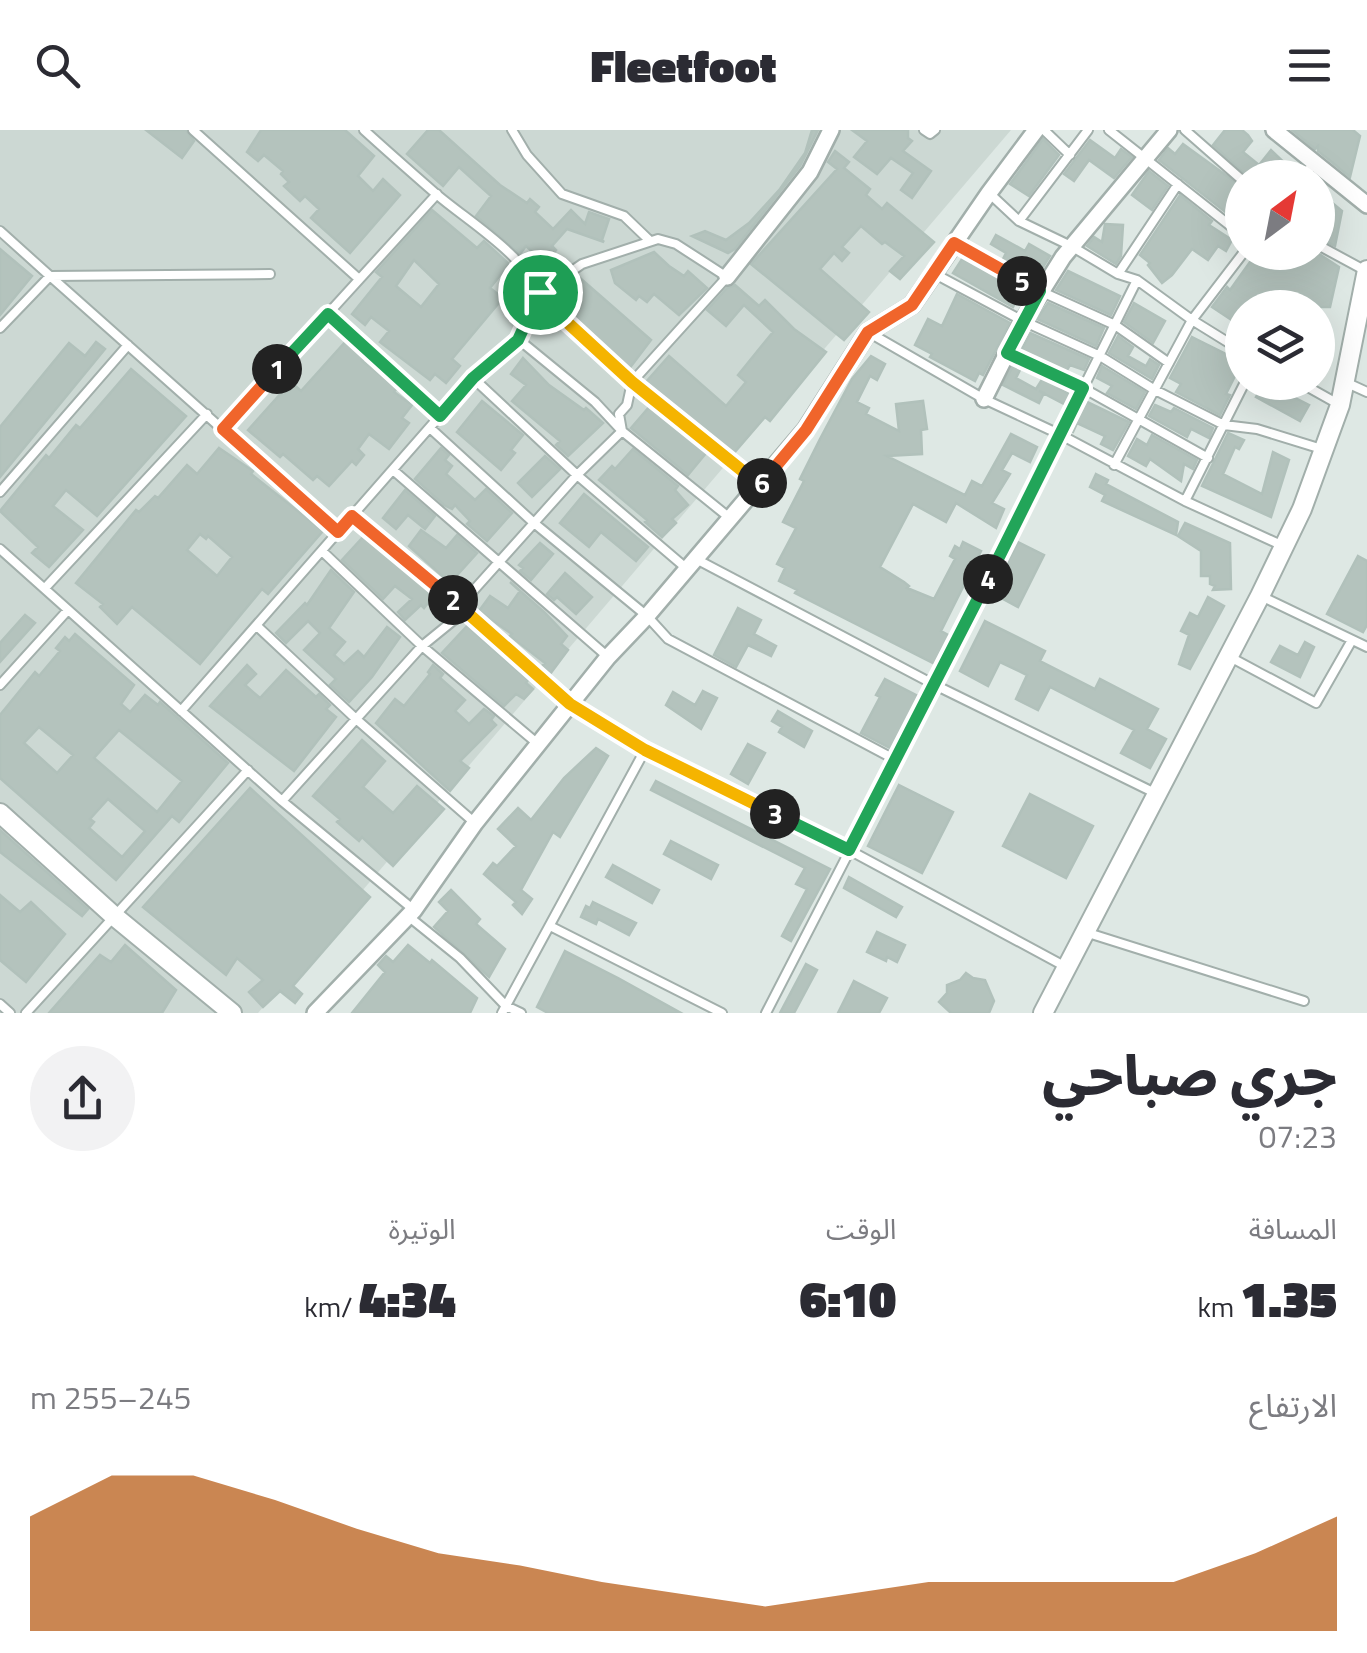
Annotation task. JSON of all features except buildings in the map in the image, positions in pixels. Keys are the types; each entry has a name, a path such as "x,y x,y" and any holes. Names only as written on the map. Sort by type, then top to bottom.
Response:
{"street":[{"path":"727,277 810,172 831,130"},
{"path":"316,1013 411,913 476,823 608,657 806,430 868,332 912,305 1036,130"},
{"path":"984,399 1040,291 1071,246 1169,130"},
{"path":"1274,130 1295,137 1312,160"},
{"path":"1335,180 1367,205"},
{"path":"1042,1013 1284,547 1340,404 1361,332 1367,270"},
{"path":"0,813 114,916 232,1013"}],"lane":[{"path":"193,130 360,278"},
{"path":"364,130 496,243 540,292 544,304 632,382 760,485"},
{"path":"512,130 526,155 562,194 624,216 649,240"},
{"path":"924,130 930,134 935,130"},
{"path":"1044,130 1070,155"},
{"path":"1019,221 1088,130"},
{"path":"1109,130 1225,222"},
{"path":"1185,130 1225,165"},
{"path":"1118,274 1178,184"},
{"path":"989,192 1019,221 1118,274 1137,280 1225,340"},
{"path":"223,429 437,194"},
{"path":"0,231 338,532"},
{"path":"181,711 473,378 518,340 540,292 582,264 649,240 676,244 727,277 632,382 627,405 619,414 622,431"},
{"path":"954,243 1040,291 1115,325 1169,363"},
{"path":"1335,254 1367,270"},
{"path":"1114,465 1192,320 1230,270"},
{"path":"0,328 50,276 270,274"},
{"path":"934,274 1023,322 1100,356 1224,425 1257,429 1325,450"},
{"path":"766,1013 935,686 1137,280"},
{"path":"328,314 440,416"},
{"path":"868,332 984,399 1061,435 1185,502 1284,547"},
{"path":"518,340 731,519"},
{"path":"0,492 128,345"},
{"path":"1007,353 1083,388 1208,458"},
{"path":"473,378 577,475 692,564 1157,794"},
{"path":"1344,382 1367,392"},
{"path":"1185,502 1236,400"},
{"path":"1333,400 1340,404"},
{"path":"45,588 207,414"},
{"path":"430,428 534,523 647,616 668,639 896,760"},
{"path":"466,611 464,601 577,475 622,431"},
{"path":"393,470 608,657"},
{"path":"352,516 570,704 645,750 849,850 1066,967"},
{"path":"0,549 411,913 460,958 504,1009 521,1013"},
{"path":"322,551 422,646 538,744"},
{"path":"1260,596 1367,647"},
{"path":"0,686 67,610"},
{"path":"282,801 422,646 466,611"},
{"path":"257,626 476,823"},
{"path":"1228,657 1316,703 1352,640"},
{"path":"504,1009 645,750"},
{"path":"26,1013 248,770"},
{"path":"550,926 722,1013"},
{"path":"1085,932 1304,1001"},
{"path":"0,1004 10,1013"}],"shaded area":[{"path":"0,130 1011,130 258,1013 0,1013"}],"route":[{"path":"954,243 1040,291 1007,353 1083,388 849,850 645,750 570,704 352,516 338,532 223,429 328,314 440,416 473,378 518,340 540,292 544,304 632,382 760,485 806,430 868,332 912,305 954,243"}]}
